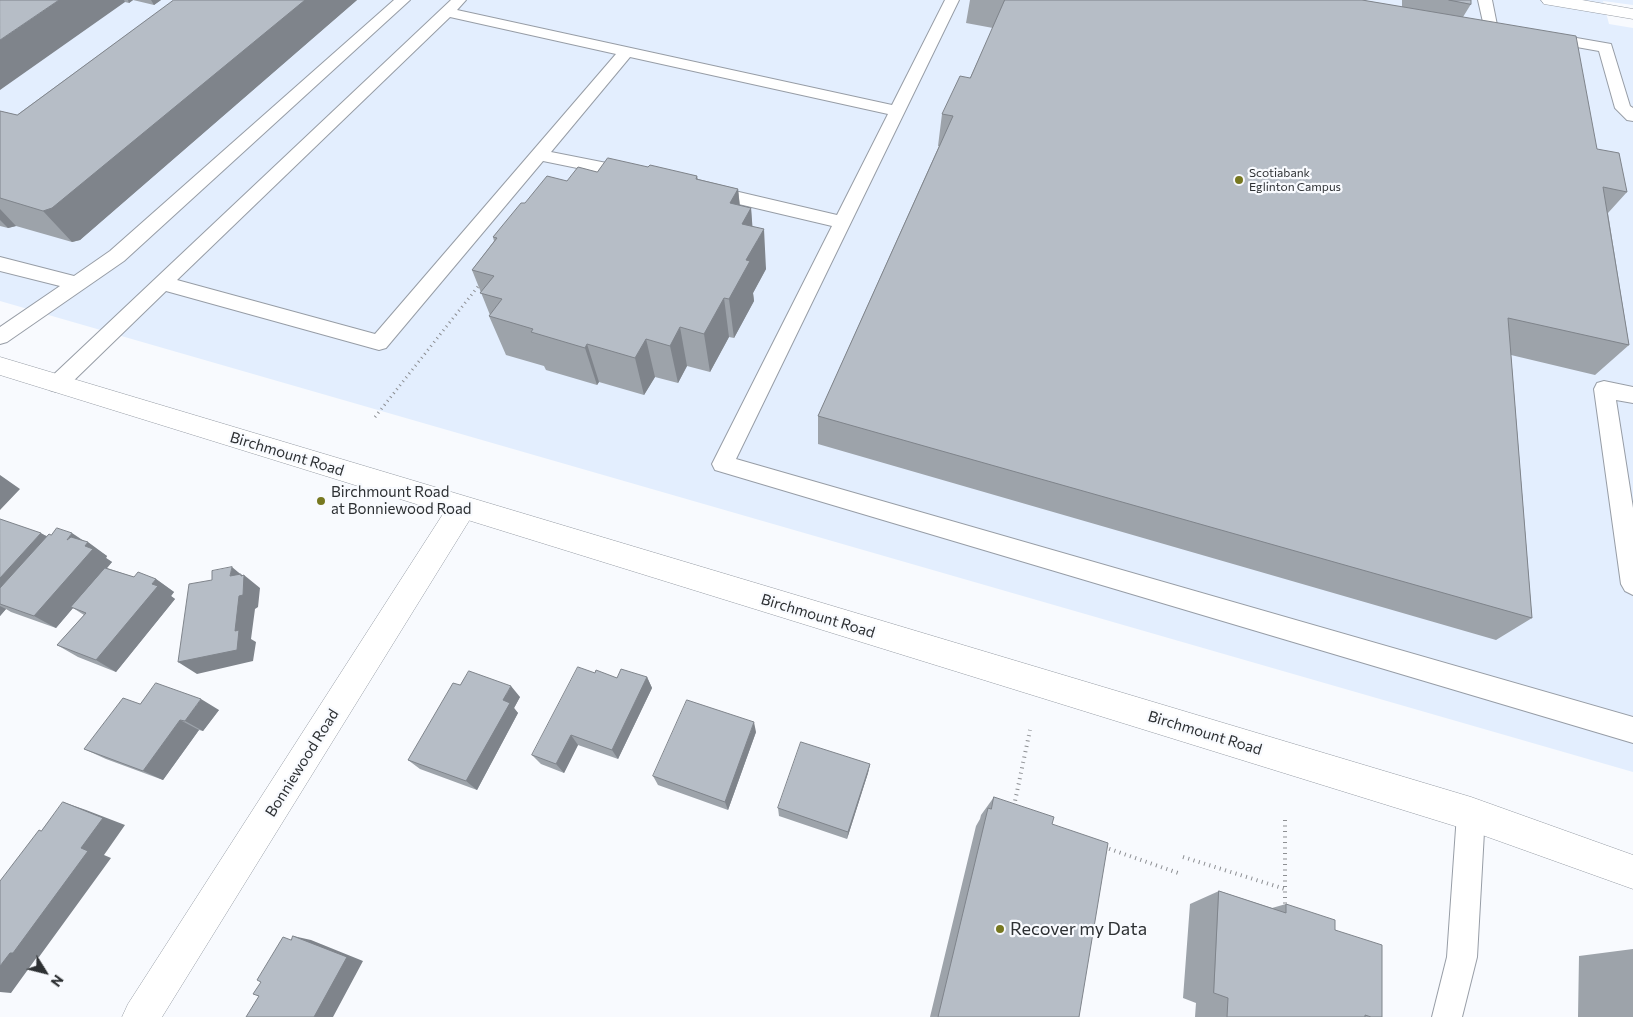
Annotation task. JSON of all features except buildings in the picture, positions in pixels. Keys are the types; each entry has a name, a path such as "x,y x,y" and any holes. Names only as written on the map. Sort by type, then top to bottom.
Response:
{"main road":[{"path":"1550,0 1633,14"},
{"name":"Birchmount Road","path":"0,366 1471,814 1633,872"},
{"name":"Bonniewood Road","path":"141,1017 462,508"}],"lane":[{"path":"0,338 117,256 403,0"},
{"path":"57,384 458,0"},
{"path":"952,0 723,464 1633,730"},
{"path":"1485,0 1485,33 1531,35 1606,48 1623,108 1633,116"},
{"path":"446,12 897,111"},
{"path":"162,283 380,343 626,52"},
{"path":"539,154 650,177"},
{"path":"693,187 842,222"},
{"path":"0,264 77,284"},
{"path":"1633,396 1604,388 1633,584"},
{"path":"1447,1017 1462,957 1471,814"}],"path":[{"path":"375,417 485,278"},
{"path":"1012,814 1030,730"},
{"path":"1285,820 1285,916"},
{"path":"1096,844 1181,874"},
{"path":"1183,857 1285,889"}],"shaded area":[{"path":"0,0 1633,0 1633,5 1603,1 1609,24 1633,28 1633,772 0,301"}],"place":[{"name":"Scotiabank Eglinton Campus","path":"1239,180"},
{"name":"Birchmount Road at Bonniewood Road","path":"321,501"},
{"name":"Recover my Data","path":"1000,929"}]}
